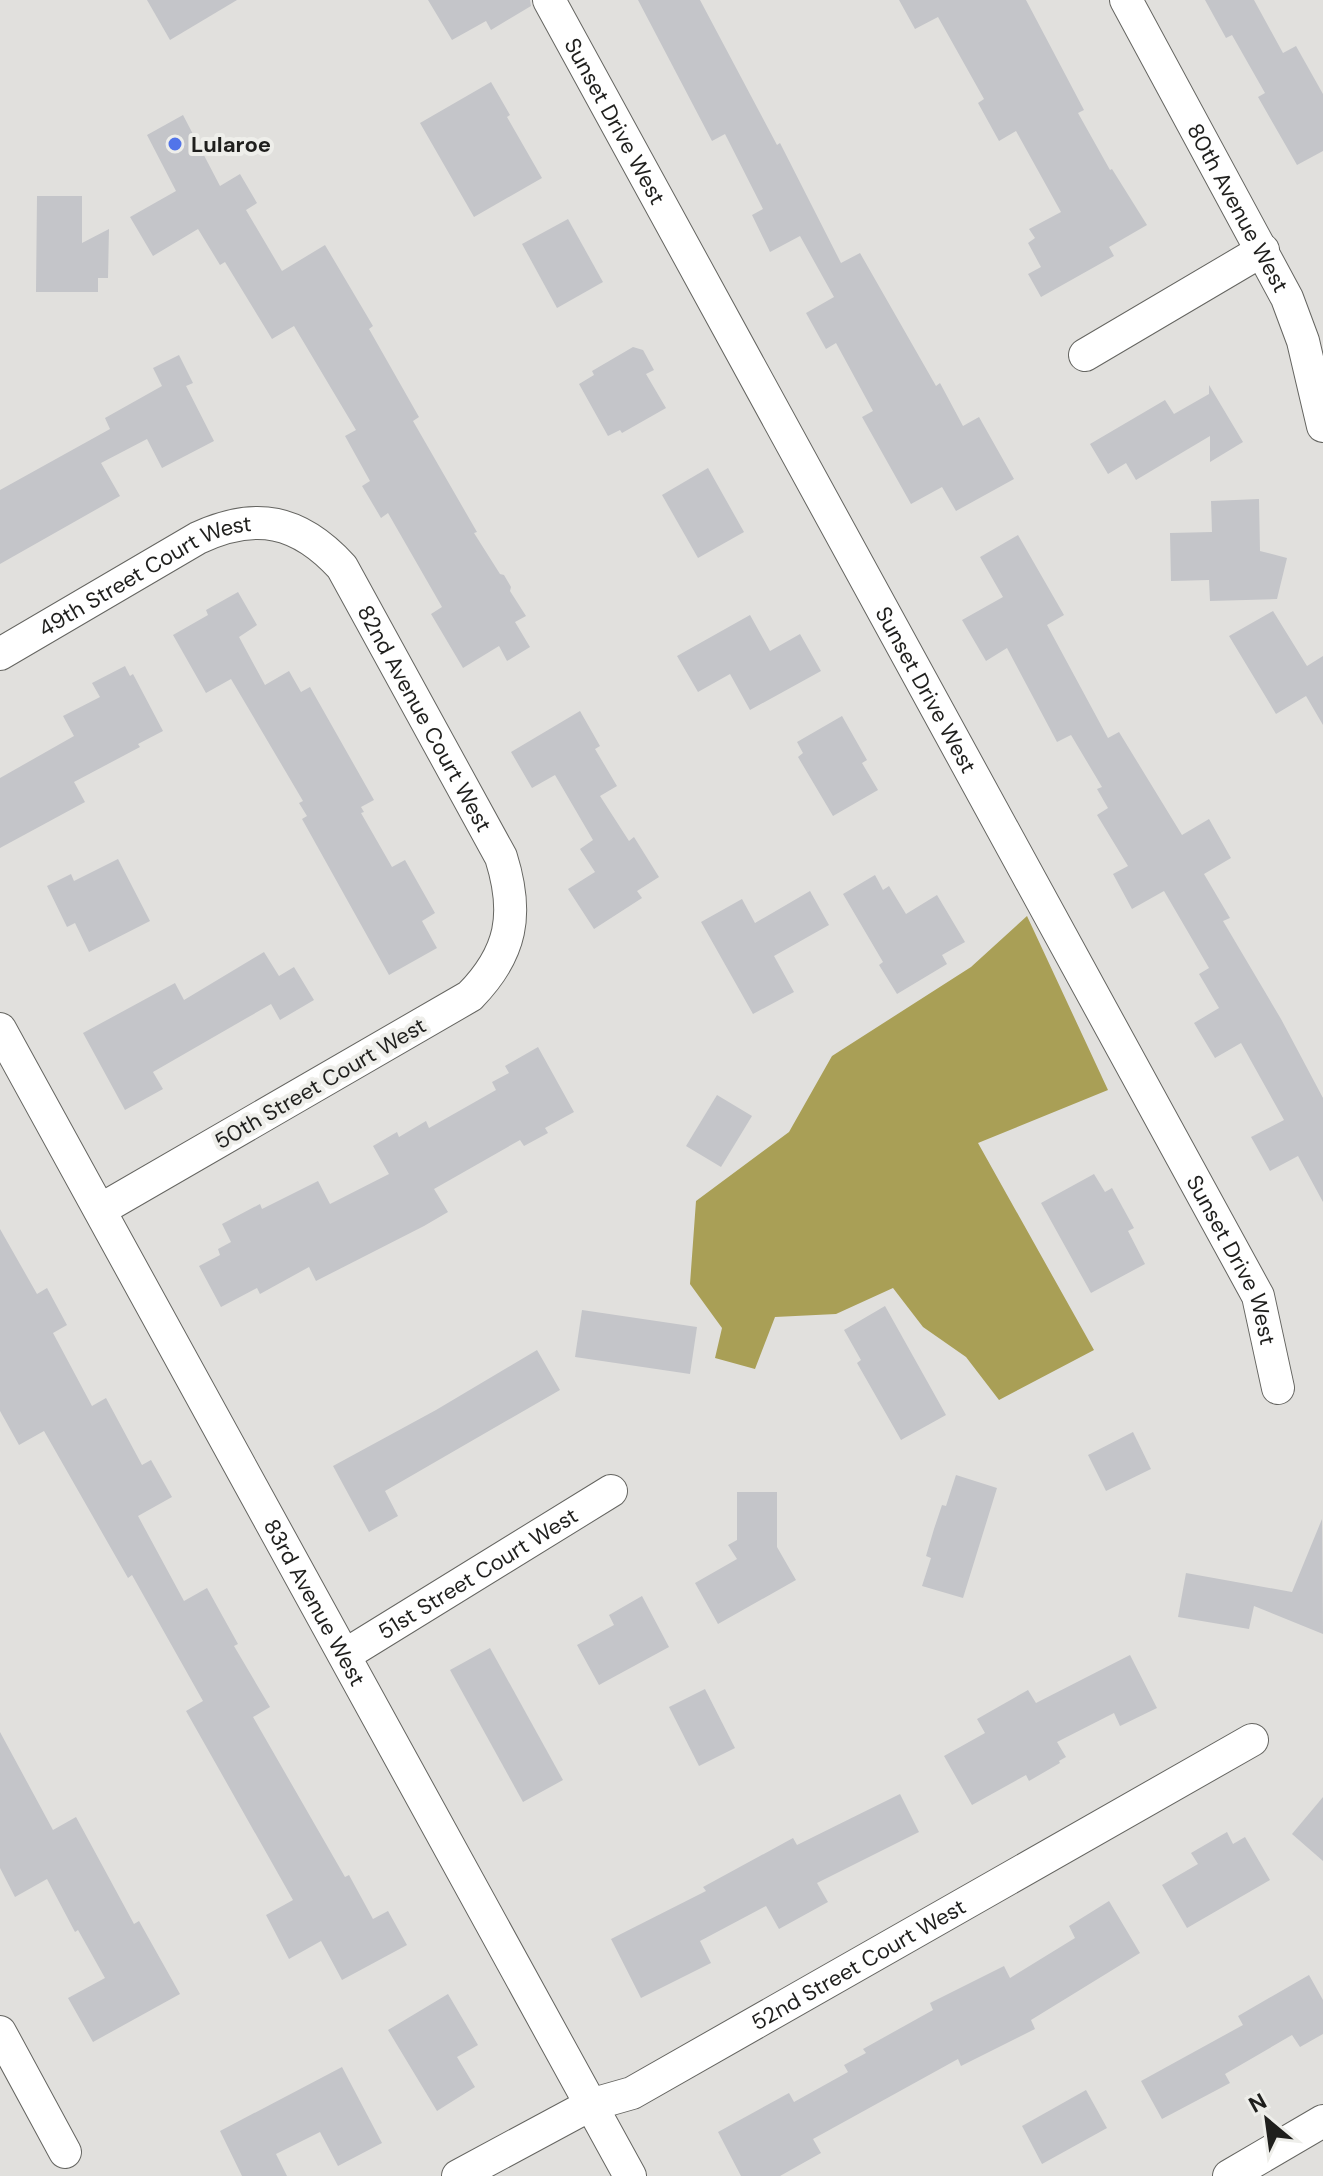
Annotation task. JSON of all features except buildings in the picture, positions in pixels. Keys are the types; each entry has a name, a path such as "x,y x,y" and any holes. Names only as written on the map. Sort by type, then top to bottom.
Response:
{"street":[{"name":"Sunset Drive West","path":"549,0 1258,1296 1278,1388"},
{"name":"80th Avenue West","path":"1126,0 1287,298 1303,341 1323,426"},
{"path":"1085,355 1263,250"},
{"name":"49th Street Court West","path":"0,654 222,526 249,522 276,524 298,531"},
{"name":"82nd Avenue Court West","path":"298,531 324,547 342,567 501,857 510,886 510,927"},
{"name":"50th Street Court West","path":"100,1210 470,996 484,982 501,956 510,927"},
{"name":"83rd Avenue West","path":"0,1029 630,2176"},
{"name":"51st Street Court West","path":"345,1655 611,1491"},
{"name":"52nd Street Court West","path":"458,2176 590,2105 632,2093 1252,1740"},
{"path":"0,2032 65,2152"},
{"path":"1229,2176 1323,2121"}],"shaded area":[{"path":"1027,916 1108,1090 978,1143 1094,1350 999,1400 966,1357 923,1327 893,1288 836,1314 775,1317 755,1369 715,1358 722,1328 690,1284 696,1201 789,1132 832,1056 971,967"}],"place":[{"name":"Lularoe","path":"175,144"}]}
